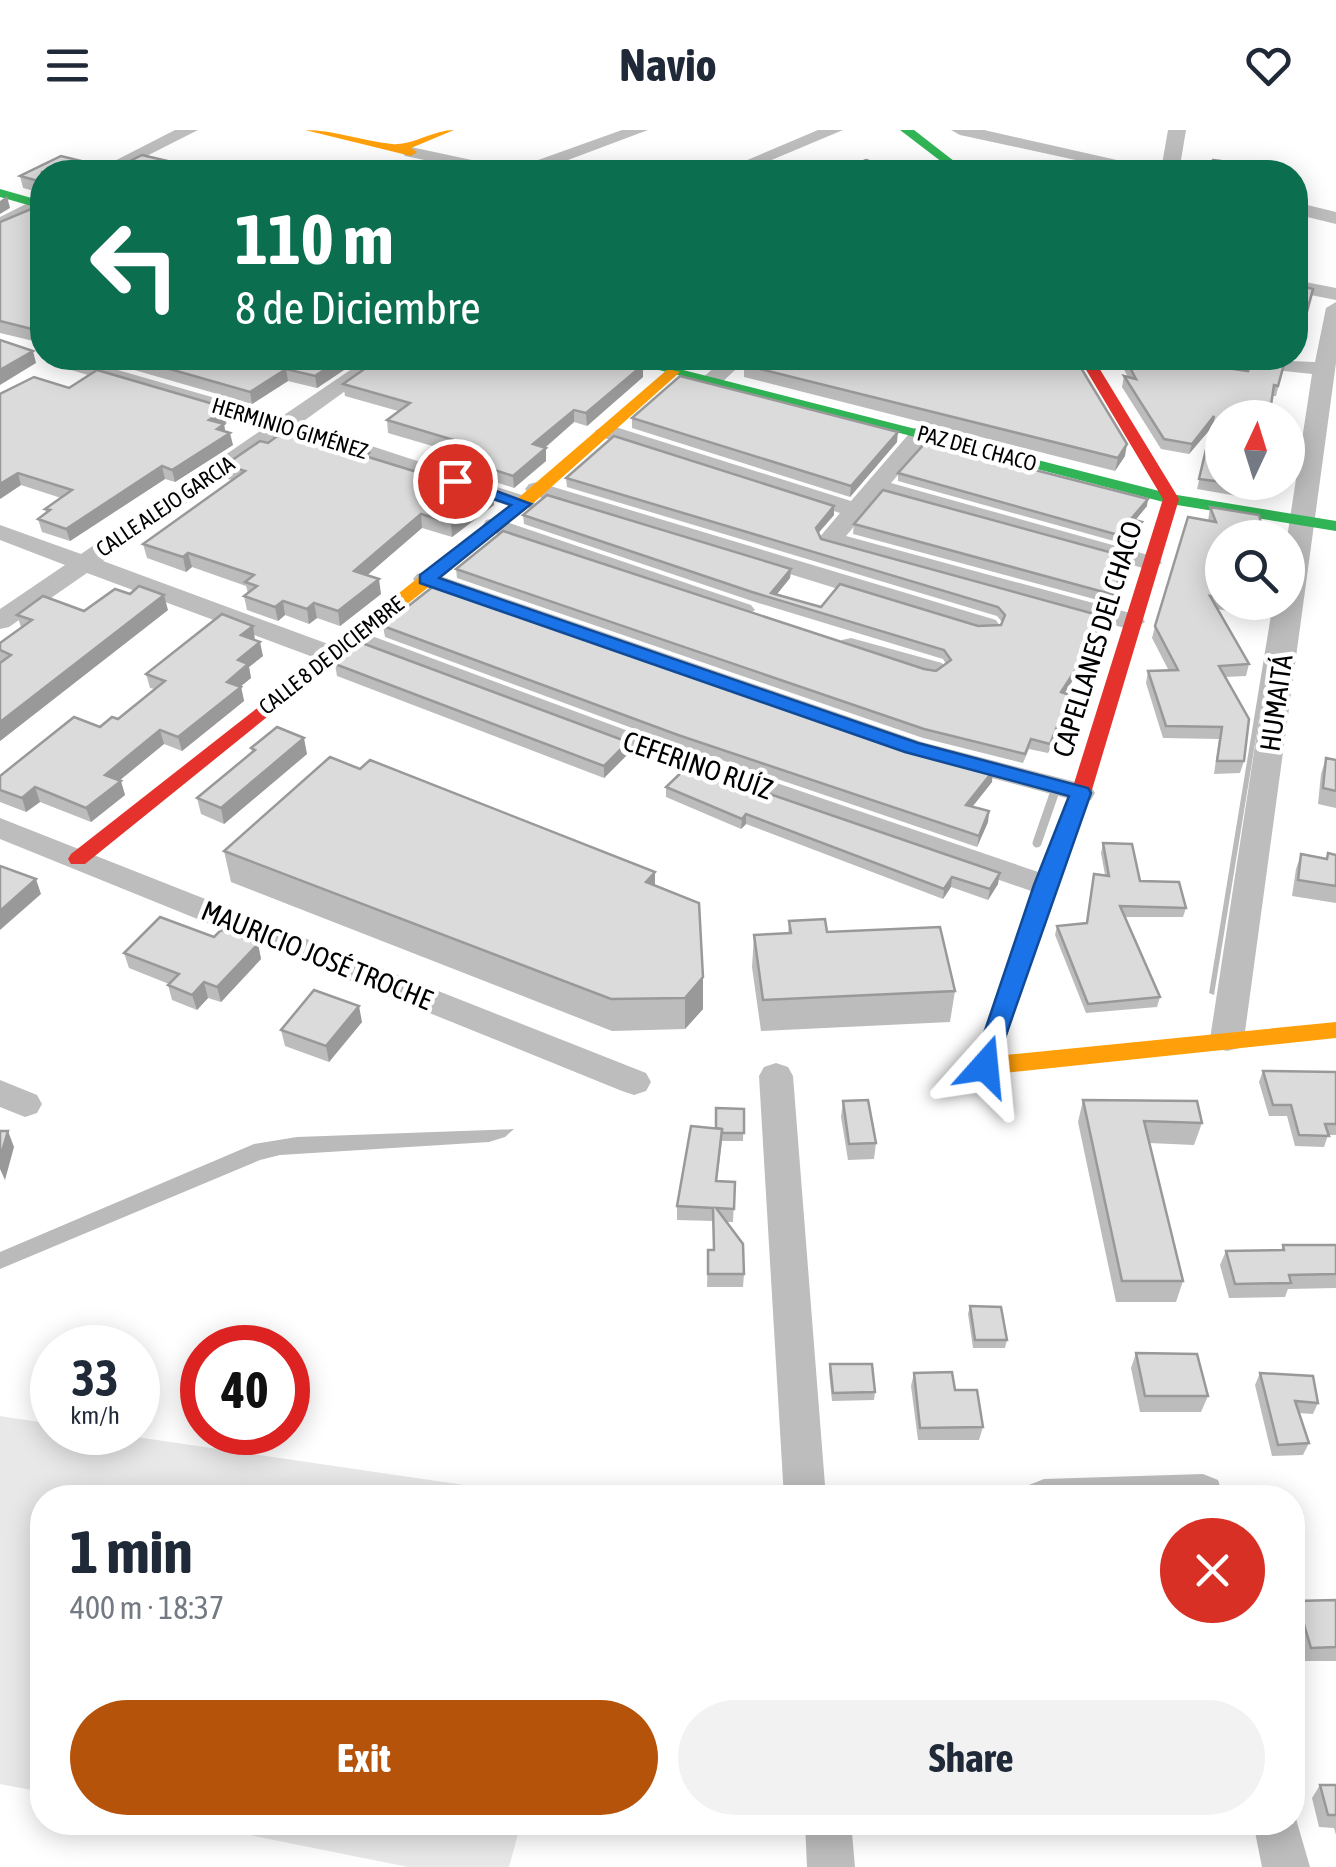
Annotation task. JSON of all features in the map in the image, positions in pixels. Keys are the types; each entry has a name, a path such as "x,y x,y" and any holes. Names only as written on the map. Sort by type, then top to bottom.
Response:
{"street":[{"path":"127,160 189,130"},
{"path":"311,130 448,160"},
{"path":"392,160 448,130"},
{"path":"554,160 639,130"},
{"path":"758,160 834,130"},
{"path":"906,130 937,160"},
{"path":"960,130 1000,134 1105,160"},
{"path":"1172,160 1178,130"},
{"path":"0,193 30,200"},
{"path":"0,225 30,209"},
{"path":"1308,211 1336,218"},
{"path":"1308,289 1336,294"},
{"name":"HUMAITÁ","path":"1303,520 1336,308"},
{"path":"1308,367 1324,369"},
{"path":"33,380 41,370"},
{"name":"HERMINIO GIMÉNEZ","path":"99,370 987,626"},
{"name":"CALLE ALEJO GARCIA","path":"0,621 364,370"},
{"name":"PAZ DEL CHACO","path":"666,370 1172,499 1303,520"},
{"path":"711,380 723,370"},
{"name":"CAPELLANES DEL CHACO","path":"1093,370 1172,499 1081,793 1045,885 985,1066 1227,1039"},
{"name":"CALLE 8 DE DICIEMBRE","path":"78,859 496,525 674,372"},
{"path":"606,432 856,510"},
{"path":"922,433 830,538 1132,622"},
{"path":"876,486 1150,563"},
{"name":"PAZ DEL CHACO","path":"1305,520 1336,526"},
{"path":"496,525 760,616"},
{"name":"CEFERINO RUÍZ","path":"0,532 1045,885"},
{"path":"426,579 912,748 1081,793"},
{"name":"HUMAITÁ","path":"1227,1039 1288,620"},
{"path":"834,640 933,669"},
{"name":"MAURICIO JOSÉ TROCHE","path":"0,828 634,1082"},
{"path":"1227,1039 1336,1030"},
{"path":"776,1076 804,1485"},
{"path":"829,1835 832,1867"},
{"path":"1279,1835 1286,1867"}],"shaded area":[{"path":"1270,620 1275,620 1214,995 1209,993"},
{"path":"514,1129 489,1142 280,1155 260,1160 0,1269 0,1252 254,1144 297,1137"},
{"path":"0,1416 30,1421 30,1455 160,1455 160,1440 180,1443 180,1455 259,1455 463,1485 30,1485 30,1790 0,1784"},
{"path":"249,1835 518,1835 509,1867 408,1867"}],"building":[{"path":"142,155 163,160 132,160"},
{"path":"30,210 30,328 0,321 0,222"},
{"path":"0,340 30,350 30,353 0,370"},
{"path":"97,370 227,408 209,420 224,424 217,429 230,433 172,470 162,466 66,529 38,519 50,510 45,509 72,490 18,473 0,484 0,394 34,377 69,388"},
{"path":"173,370 284,370 250,392"},
{"path":"290,370 324,370 315,376"},
{"path":"363,370 637,370 586,413 574,410 533,444 546,448 513,476 442,453 457,441 387,420 410,403 343,384"},
{"path":"764,370 1082,370 1127,444 1118,458"},
{"path":"1131,370 1282,370 1272,400 1205,400 1205,427 1192,444 1164,439 1124,376 1136,379"},
{"path":"680,376 898,432 851,486 632,418"},
{"path":"287,429 417,472 422,468 493,491 451,523 421,514 354,571 379,579 338,611 314,603 307,609 283,601 275,607 244,596 257,586 245,582 254,575 188,553 183,557 143,544 245,471 225,465 260,441 268,443"},
{"path":"614,436 834,506 816,528 821,539 1098,615 1093,623 1101,622 1087,645 1091,646 1061,692 1070,695 1050,744 1031,739 1025,754 924,729 456,569 503,531 924,669 936,671 951,660 944,650 752,592 523,515 547,495 791,569 771,593 821,607 840,584 978,626 1001,625 1005,615 998,607 566,478"},
{"path":"926,442 1148,499 1131,519 1142,522 1129,538 898,473"},
{"path":"1205,454 1205,480 1199,479"},
{"path":"883,490 1131,558 1111,594 854,524"},
{"path":"1210,507 1259,515 1260,520 1215,520"},
{"path":"1188,517 1205,520 1205,620 1224,620 1249,664 1219,666 1249,719 1244,761 1217,761 1222,727 1166,726 1148,671 1178,670 1155,626"},
{"path":"435,585 902,747 993,771 966,805 989,811 979,836 678,735 383,626"},
{"path":"139,586 164,595 0,722 0,663 11,655 0,650 0,643 32,620 17,615 43,596 84,611 115,589 130,594"},
{"path":"222,614 253,626 241,635 260,642 238,660 248,664 227,682 241,687 178,737 160,730 105,775 121,781 86,808 35,787 22,798 0,790 0,776 74,717 100,727 112,717 118,719 165,681 146,674"},
{"path":"362,643 628,742 604,766 335,664"},
{"path":"277,727 304,738 221,808 197,798 255,750 251,748"},
{"path":"330,757 360,769 370,760 655,872 646,882 699,903 703,977 685,998 611,999 224,851"},
{"path":"1326,758 1336,760 1336,791 1323,788"},
{"path":"688,766 1000,873 990,889 952,877 944,889 746,814 742,819 666,787"},
{"path":"1103,843 1132,844 1140,881 1179,882 1186,908 1120,906 1160,997 1088,1004 1057,926 1087,923 1094,874 1109,876"},
{"path":"1328,853 1336,855 1336,886 1298,880 1301,854 1327,859"},
{"path":"0,866 36,879 0,911"},
{"path":"160,917 214,937 221,930 258,944 217,987 204,982 192,995 168,985 179,974 124,953"},
{"path":"825,919 827,932 940,927 955,991 763,1000 754,935 791,933 789,921"},
{"path":"314,990 359,1006 326,1046 281,1030"},
{"path":"1263,1071 1336,1072 1336,1124 1325,1124 1329,1136 1299,1135 1291,1105 1273,1105"},
{"path":"868,1100 876,1143 849,1144 843,1101"},
{"path":"1083,1100 1197,1101 1202,1123 1144,1121 1183,1281 1122,1281"},
{"path":"716,1108 744,1109 744,1133 722,1133 722,1129 716,1128"},
{"path":"691,1126 722,1129 716,1181 735,1182 734,1209 716,1208 743,1244 744,1274 708,1274 708,1250 714,1250 713,1208 677,1206"},
{"path":"0,1131 8,1131 0,1158"},
{"path":"1283,1245 1336,1245 1336,1274 1289,1275 1291,1283 1235,1284 1226,1251 1284,1250"},
{"path":"970,1306 1001,1307 1007,1340 975,1340"},
{"path":"1136,1353 1197,1354 1208,1396 1145,1396"},
{"path":"830,1364 872,1364 875,1392 833,1393"},
{"path":"952,1372 955,1390 977,1390 983,1427 920,1428 914,1373"},
{"path":"1260,1373 1313,1376 1318,1403 1295,1401 1309,1443 1278,1445"},
{"path":"1336,1600 1336,1647 1311,1648 1305,1628 1305,1601"},
{"path":"1320,1785 1336,1785 1336,1815 1328,1815"}],"waterway":[{"path":"1037,843 1054,794"}],"traffic: fast":[{"path":"906,130 946,160"},
{"path":"0,193 30,202"},
{"path":"667,370 1171,499 1336,526"}],"traffic: slow":[{"path":"311,130 411,152"},
{"path":"398,149 448,130"},
{"path":"395,605 523,503 673,372"},
{"path":"985,1066 1336,1030"}],"traffic: jam":[{"path":"985,1066 1045,885 1081,793 1171,499 1093,370"},
{"path":"78,859 395,605"}],"route":[{"path":"455,481 523,504 426,579 912,748 1081,793 1045,885 985,1066"}]}
